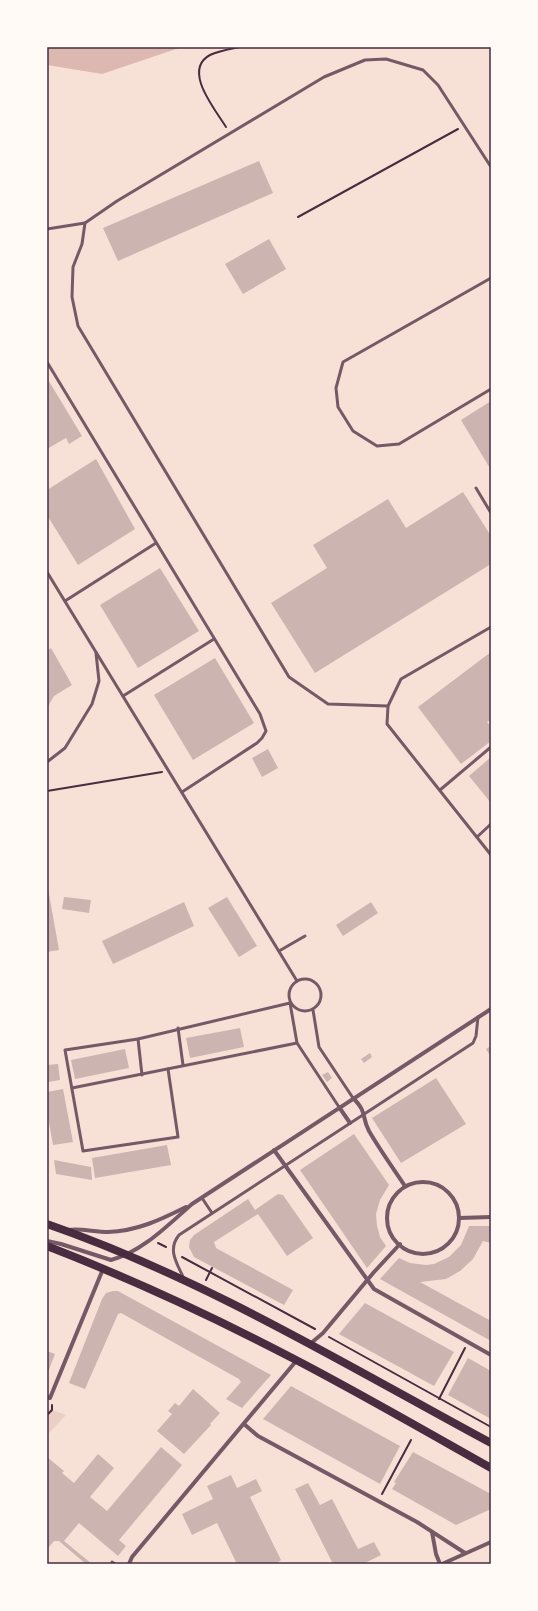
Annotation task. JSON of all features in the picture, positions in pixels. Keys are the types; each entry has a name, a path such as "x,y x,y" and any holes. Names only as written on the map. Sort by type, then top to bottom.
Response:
{"main road":[{"path":"47,1224 127,1254 185,1280 310,1345 491,1443"},
{"path":"47,1246 103,1268 193,1309 297,1360 491,1468"}],"street":[{"path":"66,1231 76,1229 106,1232 126,1231 153,1224 192,1204 491,1009"},
{"path":"353,1098 361,1105 365,1113 368,1129 405,1186"},
{"path":"339,1107 350,1123"},
{"path":"274,1150 374,1289 491,1355"},
{"path":"415,1182 426,1182 441,1187 453,1198 458,1208 459,1218 457,1230 452,1240 443,1248 421,1254 409,1251 392,1236 388,1225 387,1214 390,1203 396,1193 405,1186 415,1182"},
{"path":"47,1241 111,1260 127,1254 151,1239 192,1204"},
{"path":"459,1218 491,1217"},
{"path":"310,1345 332,1323 367,1280 400,1244"},
{"path":"49,1398 103,1268"},
{"path":"129,1564 132,1557 297,1360"},
{"path":"244,1424 258,1436 379,1501 465,1553"},
{"path":"432,1532 436,1554 441,1564 491,1542"}],"lane":[{"path":"47,229 85,223 117,201 324,77 365,60 386,59 423,70 438,85 491,167"},
{"path":"85,223 82,244 73,267 72,297 78,326 289,677 328,704 388,706"},
{"path":"491,278 343,362 336,388 338,407 353,431 377,446 399,444 491,388"},
{"path":"47,362 260,714 266,731 257,743 182,792"},
{"path":"476,488 491,513"},
{"path":"65,602 156,543"},
{"path":"47,572 297,981"},
{"path":"491,627 401,679 388,706 388,724 491,855"},
{"path":"123,696 214,639"},
{"path":"47,762 65,748 92,704 99,681 96,652"},
{"path":"440,790 491,747"},
{"path":"477,837 491,824"},
{"path":"279,951 305,936"},
{"path":"290,1003 297,1010 303,1012 313,1010 317,1006 321,997 319,987 314,982 307,979 297,981 289,989 288,996 297,1042 339,1107"},
{"path":"168,1069 178,1137 82,1152 65,1050 138,1039 178,1028 290,1003"},
{"path":"313,1010 319,1047 353,1098"},
{"path":"185,1280 173,1251 179,1234 473,1043 476,1036 478,1017"},
{"path":"178,1028 183,1065"},
{"path":"138,1039 142,1075"},
{"path":"72,1088 142,1075 183,1065 297,1042"},
{"path":"202,1198 212,1213"}],"path":[{"path":"230,133 198,79 198,69 202,61 210,55 240,47"},
{"path":"298,217 464,125"},
{"path":"47,791 169,771"},
{"path":"180,1256 316,1330"},
{"path":"205,1282 212,1268"},
{"path":"332,1339 491,1427"},
{"path":"439,1399 468,1342"},
{"path":"47,1415 52,1410 49,1398"},
{"path":"379,1501 411,1440"}],"shaded area":[{"path":"47,47 182,47 102,74 47,65"},
{"path":"47,1408 66,1415 47,1435"}],"building":[{"path":"259,161 273,193 118,261 103,228"},
{"path":"269,239 286,269 243,294 225,264"},
{"path":"47,378 82,436 69,444 66,438 47,449"},
{"path":"491,401 491,470 461,420"},
{"path":"96,459 135,529 78,565 47,515 47,490"},
{"path":"463,492 491,536 491,564 315,673 271,603 327,568 313,545 388,499 406,528"},
{"path":"160,568 199,631 138,668 100,605"},
{"path":"51,648 72,685 54,696 47,708 47,651"},
{"path":"491,652 491,720 487,722 491,727 491,741 461,764 418,707"},
{"path":"215,658 254,723 193,760 154,695"},
{"path":"268,749 278,768 262,777 252,758"},
{"path":"491,757 491,803 469,776"},
{"path":"47,883 59,950 47,952"},
{"path":"64,897 91,900 89,913 62,909"},
{"path":"227,897 257,946 239,957 208,908"},
{"path":"184,902 194,926 113,964 102,941"},
{"path":"371,902 378,913 343,936 336,925"},
{"path":"240,1028 244,1047 190,1058 186,1038"},
{"path":"491,1046 491,1057 486,1049"},
{"path":"125,1049 129,1068 75,1079 71,1060"},
{"path":"370,1053 372,1057 364,1063 361,1059"},
{"path":"58,1064 60,1080 48,1082 47,1065"},
{"path":"328,1072 332,1078 327,1082 322,1075"},
{"path":"436,1078 466,1124 401,1163 372,1118"},
{"path":"63,1089 73,1142 53,1145 47,1111 47,1092"},
{"path":"354,1134 389,1185 380,1200 376,1214 380,1237 386,1246 367,1268 300,1170"},
{"path":"167,1145 171,1165 95,1178 92,1158"},
{"path":"54,1160 91,1167 92,1180 56,1174"},
{"path":"278,1194 283,1195 313,1238 287,1256 258,1214 214,1242 216,1248 293,1290 284,1305 194,1257 189,1247 190,1240 194,1235 248,1199 255,1210"},
{"path":"469,1226 491,1226 491,1243 483,1241 473,1259 460,1271 446,1279 420,1282 491,1321 491,1341 380,1279 399,1258 410,1263 426,1265 434,1264 449,1257 461,1245"},
{"path":"118,1291 271,1375 242,1408 226,1399 241,1382 239,1379 121,1313 118,1314 85,1389 69,1383 102,1299 106,1293"},
{"path":"365,1303 454,1352 434,1386 339,1334"},
{"path":"47,1351 55,1354 48,1372 47,1372"},
{"path":"468,1358 491,1371 491,1419 448,1395"},
{"path":"291,1386 400,1446 380,1484 263,1419"},
{"path":"193,1389 220,1413 184,1454 157,1431 172,1414 168,1411 175,1403 179,1406"},
{"path":"161,1447 182,1465 119,1540 126,1546 118,1556 79,1523 64,1541 92,1564 86,1564 59,1541 54,1541 49,1547 47,1545 47,1500 49,1498 47,1496 47,1457 64,1471 62,1473 74,1483 98,1454 114,1468 90,1497 107,1511"},
{"path":"413,1452 491,1494 491,1509 456,1525 392,1489 396,1483 394,1482"},
{"path":"231,1475 237,1488 256,1479 262,1491 250,1497 281,1560 276,1564 237,1564 217,1523 192,1535 182,1514 213,1499 207,1486"},
{"path":"308,1483 320,1505 332,1499 358,1549 374,1542 381,1555 363,1564 333,1564 295,1489"}]}
